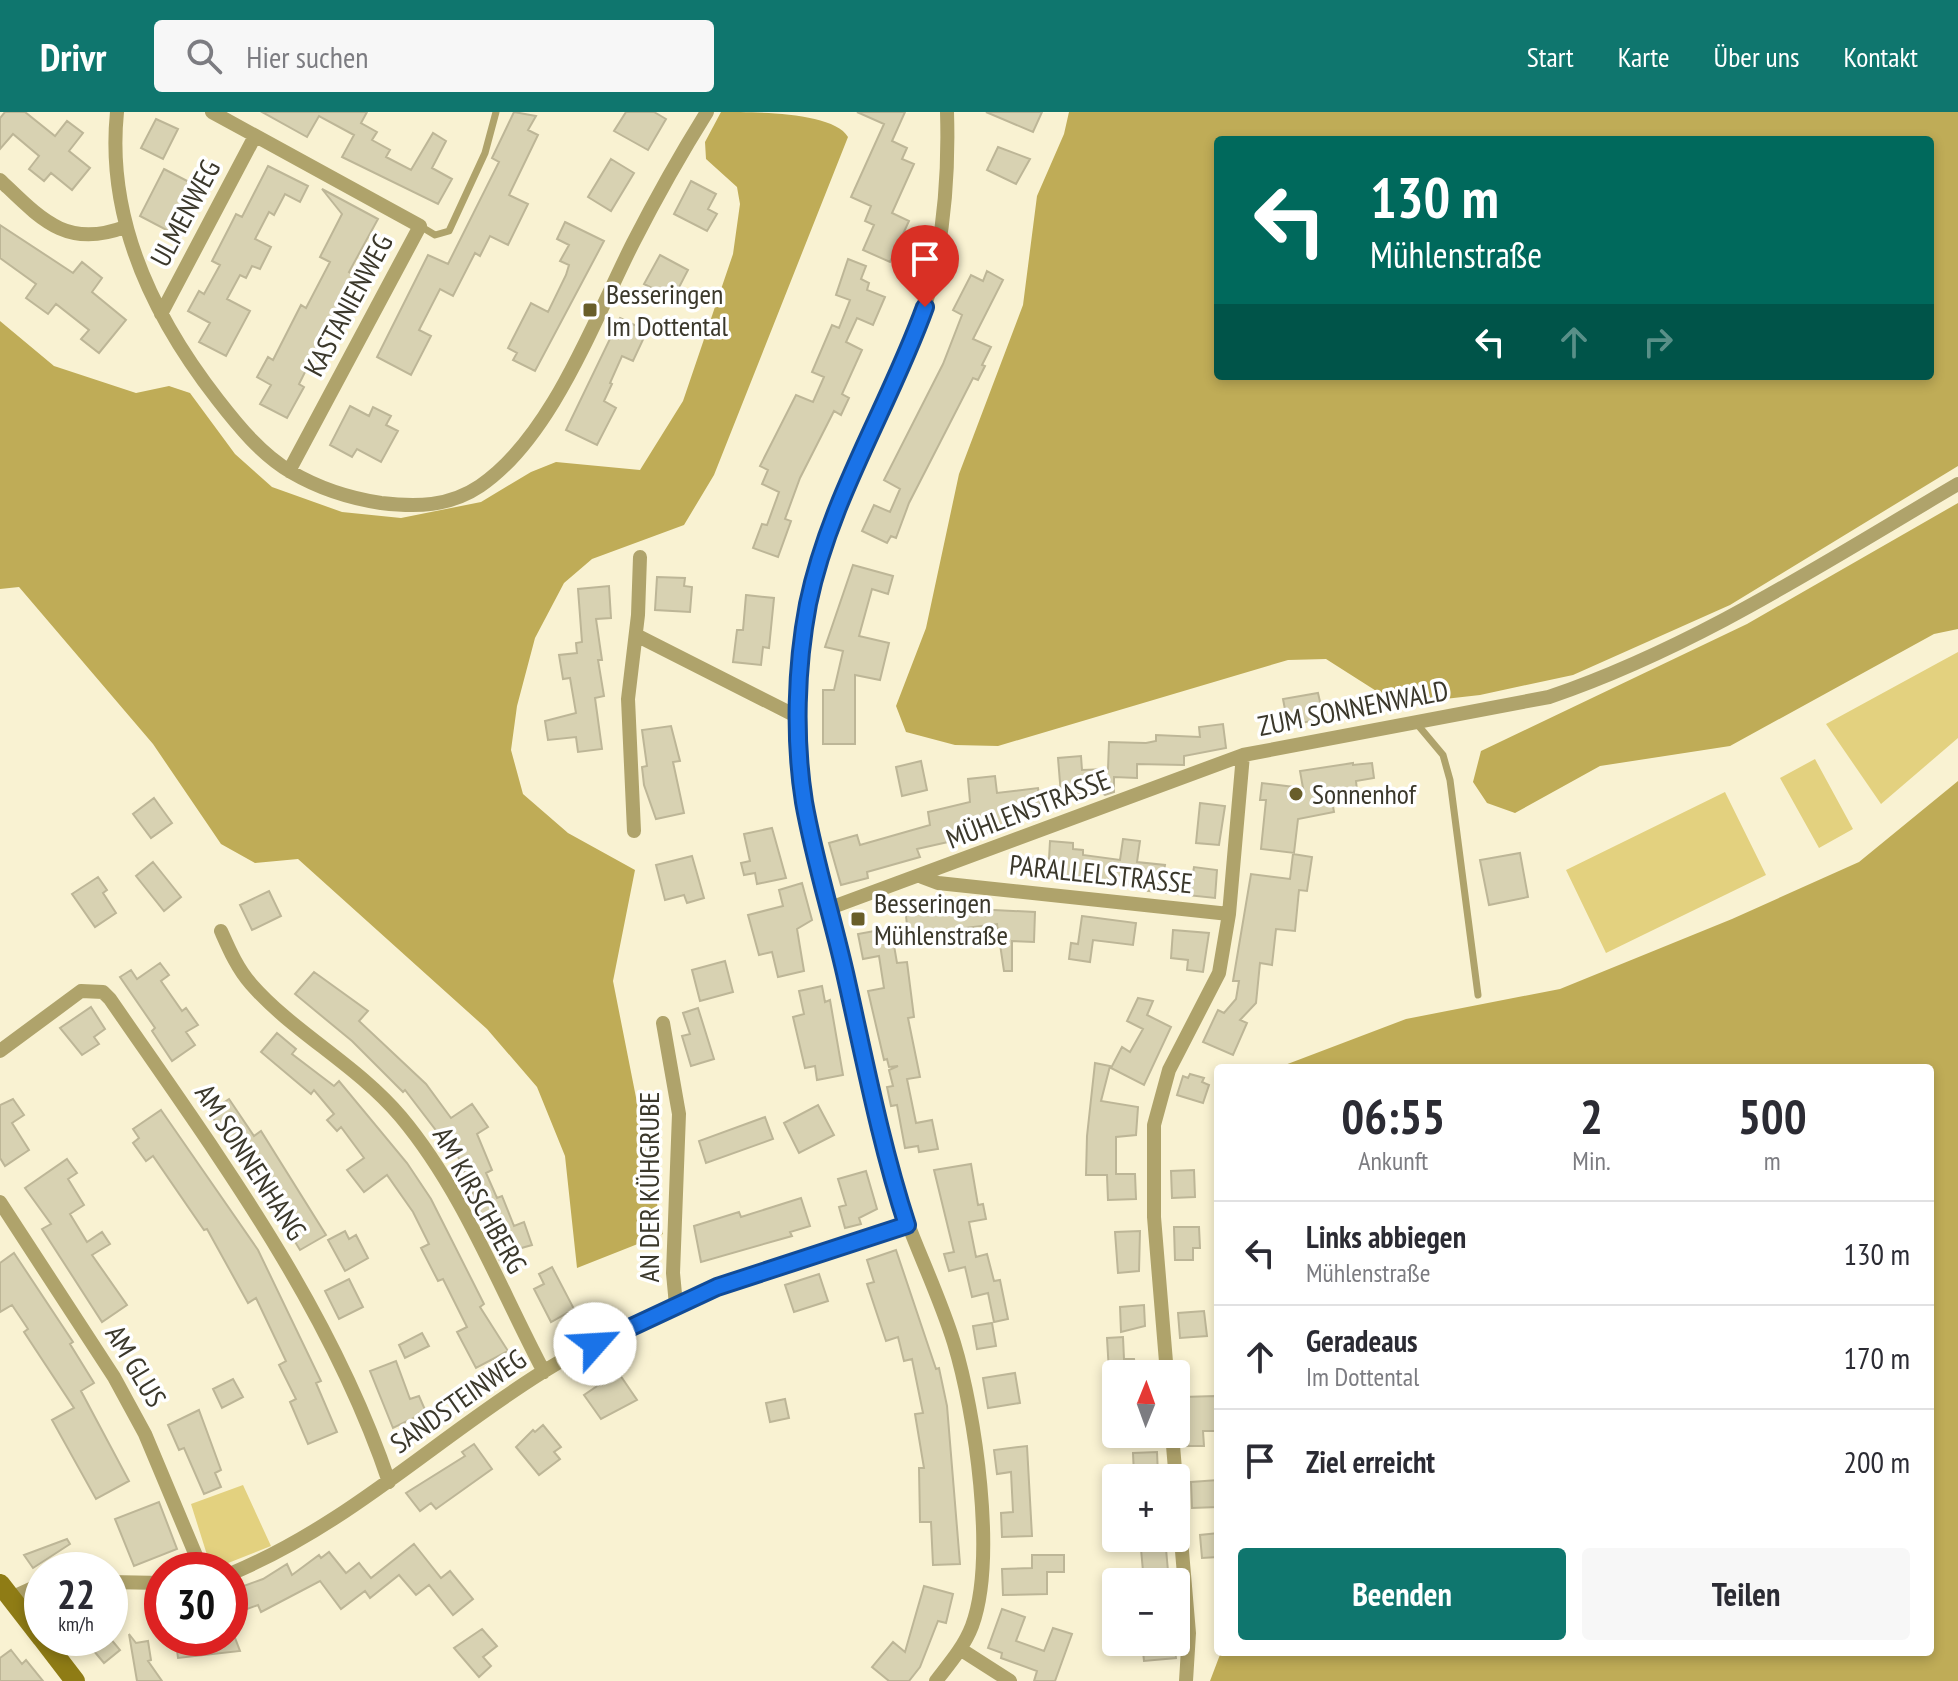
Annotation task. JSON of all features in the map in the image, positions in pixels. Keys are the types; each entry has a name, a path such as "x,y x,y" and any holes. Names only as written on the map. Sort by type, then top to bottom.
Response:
{"street":[{"path":"117,112 114,147 125,227 161,314 180,348 240,428 289,471 353,499 422,506 444,504 480,486 515,452 554,398 676,161 707,112"},
{"path":"212,112 420,226"},
{"path":"936,1681 971,1630 981,1585 979,1474 955,1345 907,1225 880,1130 804,803 798,717 801,655 808,603 827,535 848,478 908,355 925,307 941,222 948,149 947,112"},
{"name":"ULMENWEG","path":"161,314 255,136"},
{"path":"0,180 41,216 82,237 100,237 125,227"},
{"name":"KASTANIENWEG","path":"289,471 420,226"},
{"name":"ZUM SONNENWALD","path":"1166,1360 1154,1217 1154,1125 1169,1070 1219,973 1229,914 1243,755 1549,697 1631,667 1733,617 1958,484"},
{"path":"634,831 628,699 636,635 640,557"},
{"path":"636,635 798,717"},
{"name":"MÜHLENSTRASSE","path":"830,908 922,877 1243,755"},
{"name":"PARALLELSTRASSE","path":"922,877 938,883 1229,914"},
{"name":"AM KIRSCHBERG","path":"221,931 249,981 270,1004 370,1085 422,1144 463,1213 544,1372"},
{"name":"AM SONNENHANG","path":"0,1051 81,991 103,992 110,999 233,1177 281,1254 343,1370 372,1432 389,1482"},
{"name":"AN DER KÜHGRUBE","path":"663,1023 679,1114 673,1273 676,1305"},
{"name":"AM GLUS","path":"0,1202 133,1411 195,1552"},
{"name":"SANDSTEINWEG","path":"248,1566 304,1540 544,1372 676,1305 786,1262 907,1225"},
{"path":"1173,1448 1189,1633 1186,1681"},
{"path":"24,1589 4,1594 24,1617"},
{"path":"960,1649 1010,1681"},
{"path":"56,1656 75,1681"}],"lane":[{"name":"KASTANIENWEG","path":"420,226 435,235 449,231 485,153 496,112"},
{"path":"1416,722 1443,755 1450,780 1478,995"}],"shaded area":[{"path":"721,112 811,118 840,129 848,137 714,475 684,525 592,559 564,583 535,638 517,706 511,750 523,794 568,833 635,870 613,981 663,1234 577,1268 565,1156 537,1087 487,1029 298,859 255,863 221,844 153,744 19,587 0,589 0,321 54,366 136,393 169,386 190,393 235,454 272,487 342,512 401,518 481,502 531,472 556,462 640,470 683,401 733,254 740,204 737,187 706,159 705,142"},
{"path":"1069,112 1958,112 1958,466 1730,605 1573,675 1480,695 1427,701 1381,694 1326,659 1288,660 998,746 955,745 906,732 896,706 926,628 959,474 1023,305 1037,196 1064,134"},
{"path":"1958,503 1958,629 1934,634 1730,746 1600,766 1515,813 1487,803 1473,782 1481,751 1747,624"},
{"path":"1958,652 1958,738 1881,804 1826,724"},
{"path":"1815,759 1853,829 1819,848 1780,778"},
{"path":"1958,781 1958,1681 1210,1681 1219,1656 1934,1656 1934,1064 1288,1064 1406,1019 1560,989 1732,919 1859,862"},
{"path":"1725,792 1766,875 1606,953 1566,870"},
{"path":"243,1485 271,1546 248,1555 248,1552 206,1552 191,1504"}],"building":[{"path":"5,112 25,112 55,136 67,121 83,133 69,151 90,168 72,190 51,173 44,181 29,169 39,156 13,134 0,149 0,118"},
{"path":"262,112 367,112 361,123 377,132 372,140 390,150 386,157 411,170 433,133 446,141 432,168 452,179 438,204 342,157 354,135 319,116 307,137"},
{"path":"514,112 536,116 528,130 538,135 509,195 528,204 508,245 490,236 480,256 475,253 453,296 440,289 419,330 431,336 411,375 377,357 428,255 448,264 499,162 492,158"},
{"path":"626,112 654,112 666,119 648,150 614,131"},
{"path":"857,112 905,112 892,141 907,148 902,159 914,164 892,213 909,221 890,262 863,250 874,225 865,221 871,206 851,197 884,124"},
{"path":"986,112 1042,112 1033,132"},
{"path":"156,119 178,129 163,159 141,148"},
{"path":"998,147 1030,159 1016,184 987,170"},
{"path":"611,159 634,173 611,211 588,197"},
{"path":"268,166 308,186 300,202 285,194 274,215 269,212 255,239 271,247 260,269 252,266 246,278 240,275 227,299 250,311 226,356 199,342 210,323 188,311 199,291 204,294 220,265 212,261 236,214 242,217"},
{"path":"164,169 193,184 177,215 182,218 174,234 140,216"},
{"path":"691,181 716,194 708,209 717,214 707,231 674,214"},
{"path":"322,189 378,219 349,272 360,278 340,315 335,312 299,384 304,387 287,418 260,404 271,385 257,377 268,357 273,360 301,305 306,308 330,262 320,257 342,214"},
{"path":"565,222 604,241 535,371 513,360 517,353 508,348 531,303 548,312 566,275 569,265 560,261 569,245 557,239"},
{"path":"0,225 73,273 82,262 102,278 92,292 126,320 99,353 81,339 89,330 56,304 48,314 26,298 36,284 0,258"},
{"path":"660,255 688,270 673,299 644,284"},
{"path":"848,259 866,266 861,279 869,283 867,290 885,297 873,325 857,318 846,342 862,350 842,394 849,398 841,415 834,411 800,478 785,519 791,521 778,557 753,548 762,524 767,525 779,492 762,484 768,470 760,466 796,395 813,402 824,377 812,372 832,325 839,328 850,300 836,295"},
{"path":"987,271 1003,280 973,339 991,347 982,365 985,366 978,380 973,378 909,503 896,538 891,536 887,543 862,531 874,505 890,512 900,489 884,480 943,364 962,315 953,310 971,275 983,281"},
{"path":"620,318 647,331 633,361 622,356 610,383 604,401 616,408 597,445 566,430"},
{"path":"350,406 369,416 373,407 391,416 386,425 398,431 381,462 357,449 352,457 330,445"},
{"path":"853,565 893,576 888,594 872,589 859,636 889,643 880,680 855,675 855,744 823,744 823,690 834,690 843,651 825,647"},
{"path":"657,577 685,578 684,586 692,587 690,612 655,610"},
{"path":"609,586 611,618 596,619 604,696 595,698 602,749 578,752 576,737 548,740 545,721 576,713 570,678 563,679 559,655 577,653 576,643 582,642 578,589"},
{"path":"746,595 774,598 769,648 763,647 761,665 733,662 737,630 743,630"},
{"path":"1318,693 1324,719 1288,725 1283,699"},
{"path":"1223,724 1226,748 1184,756 1184,765 1137,764 1137,778 1114,777 1114,792 1105,795 1100,792 1061,795 1058,758 1081,756 1082,770 1108,769 1109,742 1146,743 1156,741 1156,735 1200,737 1199,727"},
{"path":"671,726 680,761 673,762 684,813 656,819 644,785 642,767 647,766 642,730"},
{"path":"921,761 927,790 902,796 896,767"},
{"path":"1372,763 1374,778 1356,781 1357,790 1345,792 1346,798 1332,800 1334,812 1298,819 1294,853 1261,849 1266,800 1260,800 1262,783 1303,788 1300,771"},
{"path":"995,776 997,793 1038,788 1042,812 1006,817 1006,829 987,830 988,833 917,849 920,857 867,872 868,878 841,885 829,843 857,835 860,845 930,825 928,812 970,802 968,779"},
{"path":"154,798 172,823 151,838 133,814"},
{"path":"1200,803 1225,806 1219,845 1196,843"},
{"path":"772,828 786,878 757,884 755,873 744,875 741,863 750,861 744,834"},
{"path":"1123,839 1140,841 1137,862 1165,865 1164,871 1193,873 1194,867 1217,870 1215,898 1140,890 1140,886 1100,880 1025,873 1027,857 1049,859 1050,841 1073,843 1073,849 1083,850 1083,855 1120,860"},
{"path":"1520,853 1528,897 1489,905 1480,860"},
{"path":"1293,854 1312,857 1307,891 1299,890 1295,931 1276,929 1272,965 1260,963 1256,1003 1240,1020 1247,1023 1233,1055 1203,1042 1218,1010 1224,1013 1236,999 1239,981 1233,981 1251,874 1290,879"},
{"path":"692,856 704,898 687,903 684,895 665,900 656,865"},
{"path":"153,862 181,897 164,911 136,876"},
{"path":"98,877 107,890 103,893 116,913 95,927 72,894"},
{"path":"802,883 812,920 797,929 804,971 778,977 772,952 759,955 748,915 783,906 779,890"},
{"path":"269,891 281,916 252,930 240,905"},
{"path":"934,903 935,907 1035,912 1034,942 1012,941 1012,971 1004,971 997,924 908,935 905,906"},
{"path":"1082,916 1136,923 1133,945 1093,940 1090,962 1069,959 1071,943 1078,944"},
{"path":"891,928 897,963 907,962 914,1017 908,1018 920,1077 907,1079 916,1123 932,1120 938,1149 919,1152 918,1146 905,1148 897,1105 891,1106 887,1087 893,1086 889,1070 898,1066 889,1067 887,1059 884,1060 868,991 884,988 879,956 863,959 858,934"},
{"path":"1173,930 1209,933 1203,972 1187,970 1188,960 1171,958"},
{"path":"725,961 733,992 700,1001 692,970"},
{"path":"160,963 169,975 161,981 182,1011 186,1008 198,1025 186,1032 195,1045 172,1061 152,1031 155,1028 120,977 131,970 137,979"},
{"path":"314,972 368,1011 359,1021 426,1084 451,1118 472,1104 488,1127 477,1134 492,1170 486,1173 497,1198 502,1196 514,1226 524,1222 532,1245 518,1249 520,1254 500,1261 457,1154 451,1158 438,1139 441,1137 405,1090 403,1092 352,1041 295,994"},
{"path":"822,986 825,1002 830,1000 843,1075 817,1080 815,1066 805,1068 793,1017 804,1014 799,991"},
{"path":"1138,998 1153,1001 1147,1015 1171,1027 1144,1085 1111,1068 1122,1047 1130,1052 1143,1029 1127,1021"},
{"path":"91,1007 105,1029 94,1037 99,1044 82,1055 60,1028"},
{"path":"698,1008 714,1059 691,1066 682,1036 690,1034 683,1013"},
{"path":"277,1033 296,1049 292,1054 334,1086 339,1081 407,1163 431,1199 484,1304 480,1307 508,1351 476,1368 457,1332 467,1327 443,1279 438,1281 421,1248 429,1244 413,1212 387,1175 364,1192 347,1170 364,1158 341,1127 337,1131 327,1120 334,1114 314,1090 311,1094 261,1052"},
{"path":"1095,1063 1110,1066 1101,1101 1138,1107 1136,1135 1116,1137 1116,1174 1135,1174 1136,1199 1108,1200 1107,1175 1086,1175"},
{"path":"1190,1074 1204,1078 1202,1082 1209,1085 1203,1103 1177,1095 1183,1076 1188,1078"},
{"path":"13,1099 24,1115 12,1123 29,1150 5,1166 0,1158 0,1105"},
{"path":"229,1099 254,1136 261,1131 326,1235 300,1250 255,1176 253,1178 209,1112"},
{"path":"818,1105 834,1135 799,1153 784,1123"},
{"path":"161,1110 258,1250 321,1381 316,1383 337,1432 308,1444 290,1402 296,1399 279,1365 286,1361 256,1298 248,1303 207,1229 204,1230 153,1156 146,1161 133,1143 139,1138 133,1129"},
{"path":"765,1117 773,1139 706,1163 699,1141"},
{"path":"67,1159 77,1173 68,1179 84,1205 70,1214 87,1242 102,1232 110,1244 92,1255 127,1305 102,1322 42,1229 51,1224 25,1188"},
{"path":"971,1164 978,1205 983,1204 986,1219 969,1222 976,1257 987,1254 994,1281 1000,1280 1008,1319 994,1322 988,1293 972,1297 965,1267 949,1271 944,1254 954,1252 934,1170"},
{"path":"1194,1170 1195,1197 1172,1198 1171,1171"},
{"path":"866,1171 877,1209 859,1218 861,1224 845,1228 839,1207 846,1205 838,1179"},
{"path":"801,1198 810,1226 790,1232 792,1236 701,1262 694,1226 739,1212 741,1217"},
{"path":"1174,1227 1199,1227 1200,1248 1193,1248 1193,1260 1175,1260"},
{"path":"345,1231 349,1239 356,1235 368,1258 345,1271 328,1240"},
{"path":"1140,1231 1139,1271 1118,1273 1115,1232"},
{"path":"896,1250 936,1369 939,1368 947,1406 960,1564 933,1565 931,1522 920,1522 919,1468 924,1468 915,1414 923,1413 912,1359 904,1361 898,1337 886,1341 867,1284 874,1282 867,1260"},
{"path":"14,1253 73,1342 70,1344 94,1383 81,1391 129,1481 96,1499 52,1420 74,1408 24,1332 28,1329 12,1305 0,1312 0,1263"},
{"path":"552,1267 574,1309 551,1322 534,1289 544,1284 539,1274"},
{"path":"819,1274 828,1301 794,1312 785,1285"},
{"path":"349,1279 363,1307 339,1319 325,1291"},
{"path":"1144,1305 1145,1326 1121,1332 1120,1307"},
{"path":"1204,1311 1207,1336 1180,1338 1178,1313"},
{"path":"992,1323 996,1346 977,1349 973,1326"},
{"path":"422,1333 429,1346 405,1358 399,1345"},
{"path":"1123,1337 1124,1359 1134,1360 1108,1360 1107,1338"},
{"path":"396,1361 410,1399 419,1396 426,1412 393,1428 370,1371"},
{"path":"618,1372 637,1400 601,1419 584,1395"},
{"path":"1015,1373 1020,1403 988,1408 983,1378"},
{"path":"233,1379 243,1397 222,1408 213,1389"},
{"path":"1214,1396 1214,1431 1203,1431 1204,1446 1190,1446 1190,1397"},
{"path":"785,1399 789,1418 770,1422 766,1403"},
{"path":"199,1410 221,1470 215,1473 221,1487 204,1494 184,1448 179,1450 168,1425"},
{"path":"543,1425 561,1447 554,1452 560,1459 539,1475 516,1447 533,1430 535,1432"},
{"path":"474,1444 492,1469 436,1509 431,1503 420,1511 406,1493 465,1456 462,1452"},
{"path":"1027,1446 1032,1536 1002,1537 1001,1513 1013,1512 1011,1472 997,1474 994,1450"},
{"path":"1157,1452 1158,1464 1133,1464 1133,1453"},
{"path":"1214,1480 1214,1507 1192,1508 1191,1482"},
{"path":"159,1502 177,1549 144,1552 144,1562 134,1566 115,1519"},
{"path":"1214,1533 1214,1557 1202,1558 1200,1535"},
{"path":"67,1539 70,1544 58,1552 32,1552"},
{"path":"414,1544 441,1578 450,1571 473,1599 453,1615 429,1585 416,1595 399,1575 370,1598 365,1591 341,1609 320,1581 261,1612 258,1605 248,1609 248,1584 287,1564 292,1575 319,1555 321,1558 329,1552 346,1573 359,1563 371,1578"},
{"path":"1141,1552 1166,1552 1168,1568 1143,1568"},
{"path":"1032,1555 1064,1555 1064,1572 1047,1572 1047,1594 1003,1595 1002,1569 1032,1568"},
{"path":"924,1586 953,1594 946,1623 938,1621 920,1667 909,1681 889,1681 872,1667 893,1642 905,1652"},
{"path":"1002,1609 1025,1617 1016,1641 1044,1651 1053,1628 1072,1634 1055,1681 1034,1681 1037,1671 1001,1658 1002,1653 988,1648"},
{"path":"482,1629 497,1646 483,1657 491,1666 479,1677 454,1648"},
{"path":"129,1634 136,1643 144,1642 144,1656 150,1656 148,1661 162,1681 137,1681"},
{"path":"11,1650 22,1664 26,1660 43,1681 0,1681 0,1658"},
{"path":"98,1656 113,1656 104,1663"},
{"path":"1143,1656 1176,1656 1176,1658 1144,1661"}],"place":[{"name":"Besseringen Im Dottental","path":"590,310"},
{"name":"Sonnenhof","path":"1296,794"},
{"name":"Besseringen Mühlenstraße","path":"858,919"}],"route":[{"path":"595,1344 717,1287 907,1225 892,1180 804,803 798,717 801,655 808,603 827,535 848,478 908,355 925,307"}]}
